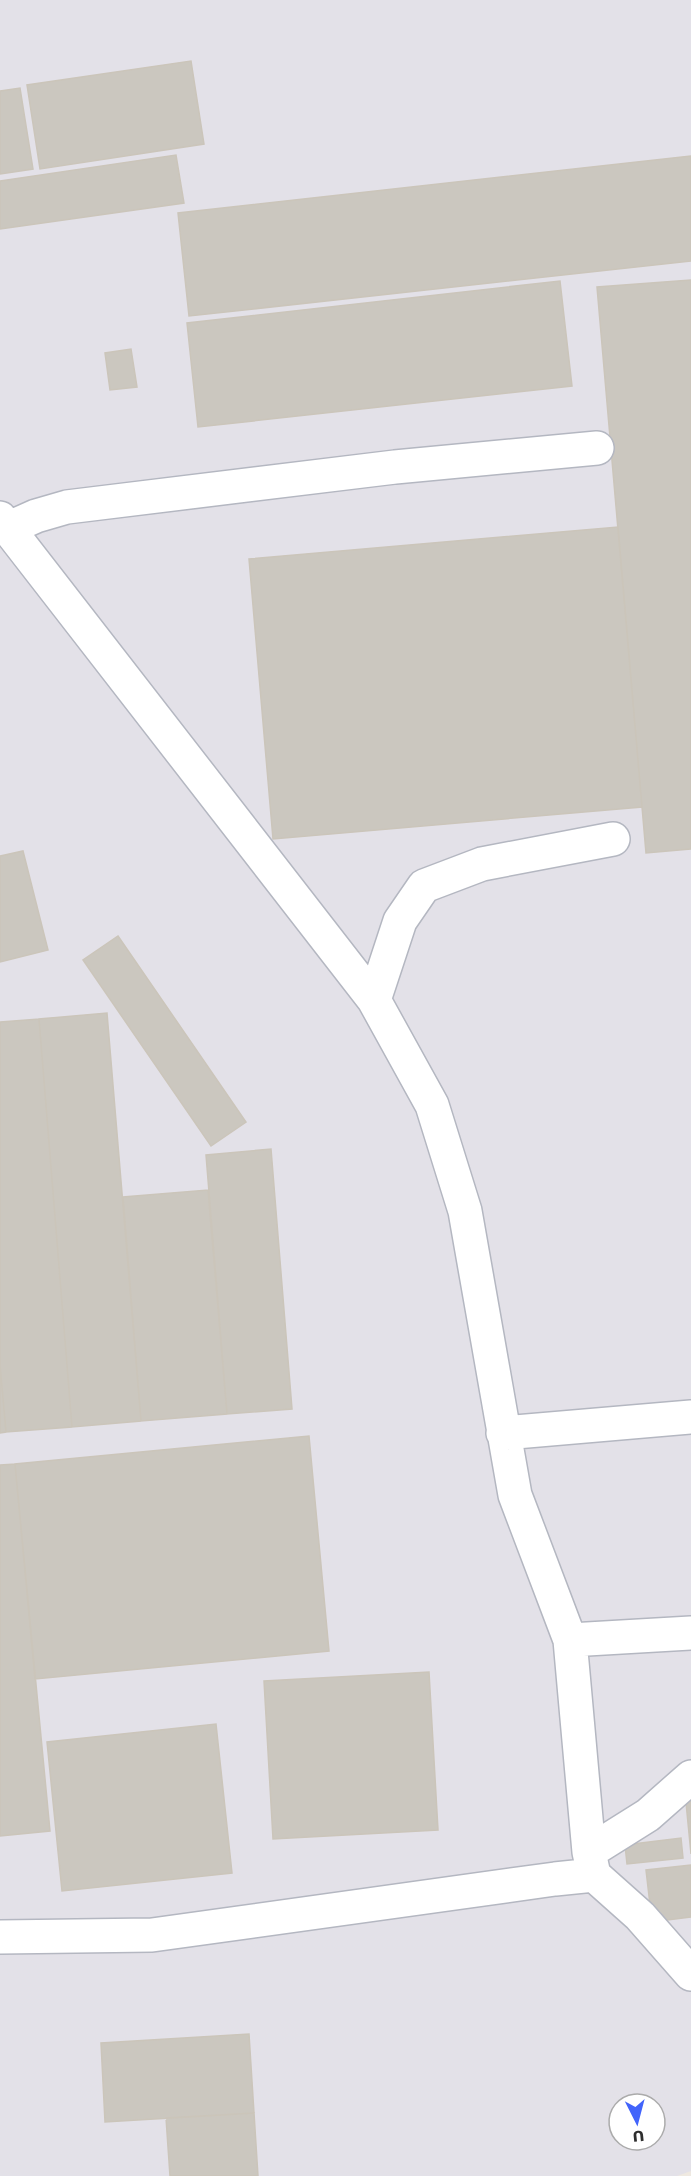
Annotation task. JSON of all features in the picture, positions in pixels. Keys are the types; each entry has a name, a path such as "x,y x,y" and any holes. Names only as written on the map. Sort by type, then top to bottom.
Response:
{"lane":[{"path":"597,448 395,467 67,507 3,524 374,1000 432,1106 465,1211 515,1495 570,1640 592,1864 691,1974"},
{"path":"374,1000 400,921 424,886 482,864 613,839"},
{"path":"503,1433 691,1417"},
{"path":"570,1640 691,1633"},
{"path":"0,1938 152,1935 555,1879 592,1864 691,1777"}],"shaded area":[{"path":"0,0 691,0 691,2171 677,2176 0,2176"}],"building":[{"path":"191,61 204,144 40,169 27,85"},
{"path":"20,88 33,169 0,174 0,91"},
{"path":"176,155 184,203 0,229 0,181"},
{"path":"691,156 691,261 189,316 178,213"},
{"path":"691,280 691,849 646,853 597,287"},
{"path":"560,281 572,386 198,427 187,323"},
{"path":"131,349 137,387 110,390 105,353"},
{"path":"618,527 642,807 273,839 249,559"},
{"path":"23,851 48,950 0,962 0,856"},
{"path":"118,936 246,1122 211,1146 83,960"},
{"path":"107,1013 141,1421 72,1427 39,1019"},
{"path":"39,1019 72,1427 6,1432 0,1365 0,1022"},
{"path":"271,1149 292,1409 227,1414 206,1155"},
{"path":"208,1190 227,1414 141,1421 123,1197"},
{"path":"0,1365 6,1432 0,1433"},
{"path":"309,1436 329,1651 35,1679 15,1464"},
{"path":"15,1464 50,1831 0,1836 0,1465"},
{"path":"429,1672 438,1830 273,1839 264,1681"},
{"path":"216,1724 232,1873 62,1891 47,1742"},
{"path":"685,1792 691,1792 691,1854"},
{"path":"681,1838 683,1858 627,1864 625,1845"},
{"path":"691,1865 691,1917 652,1922 646,1870"},
{"path":"249,2034 254,2113 105,2122 101,2043"},
{"path":"254,2113 258,2176 170,2176 166,2118"}]}
